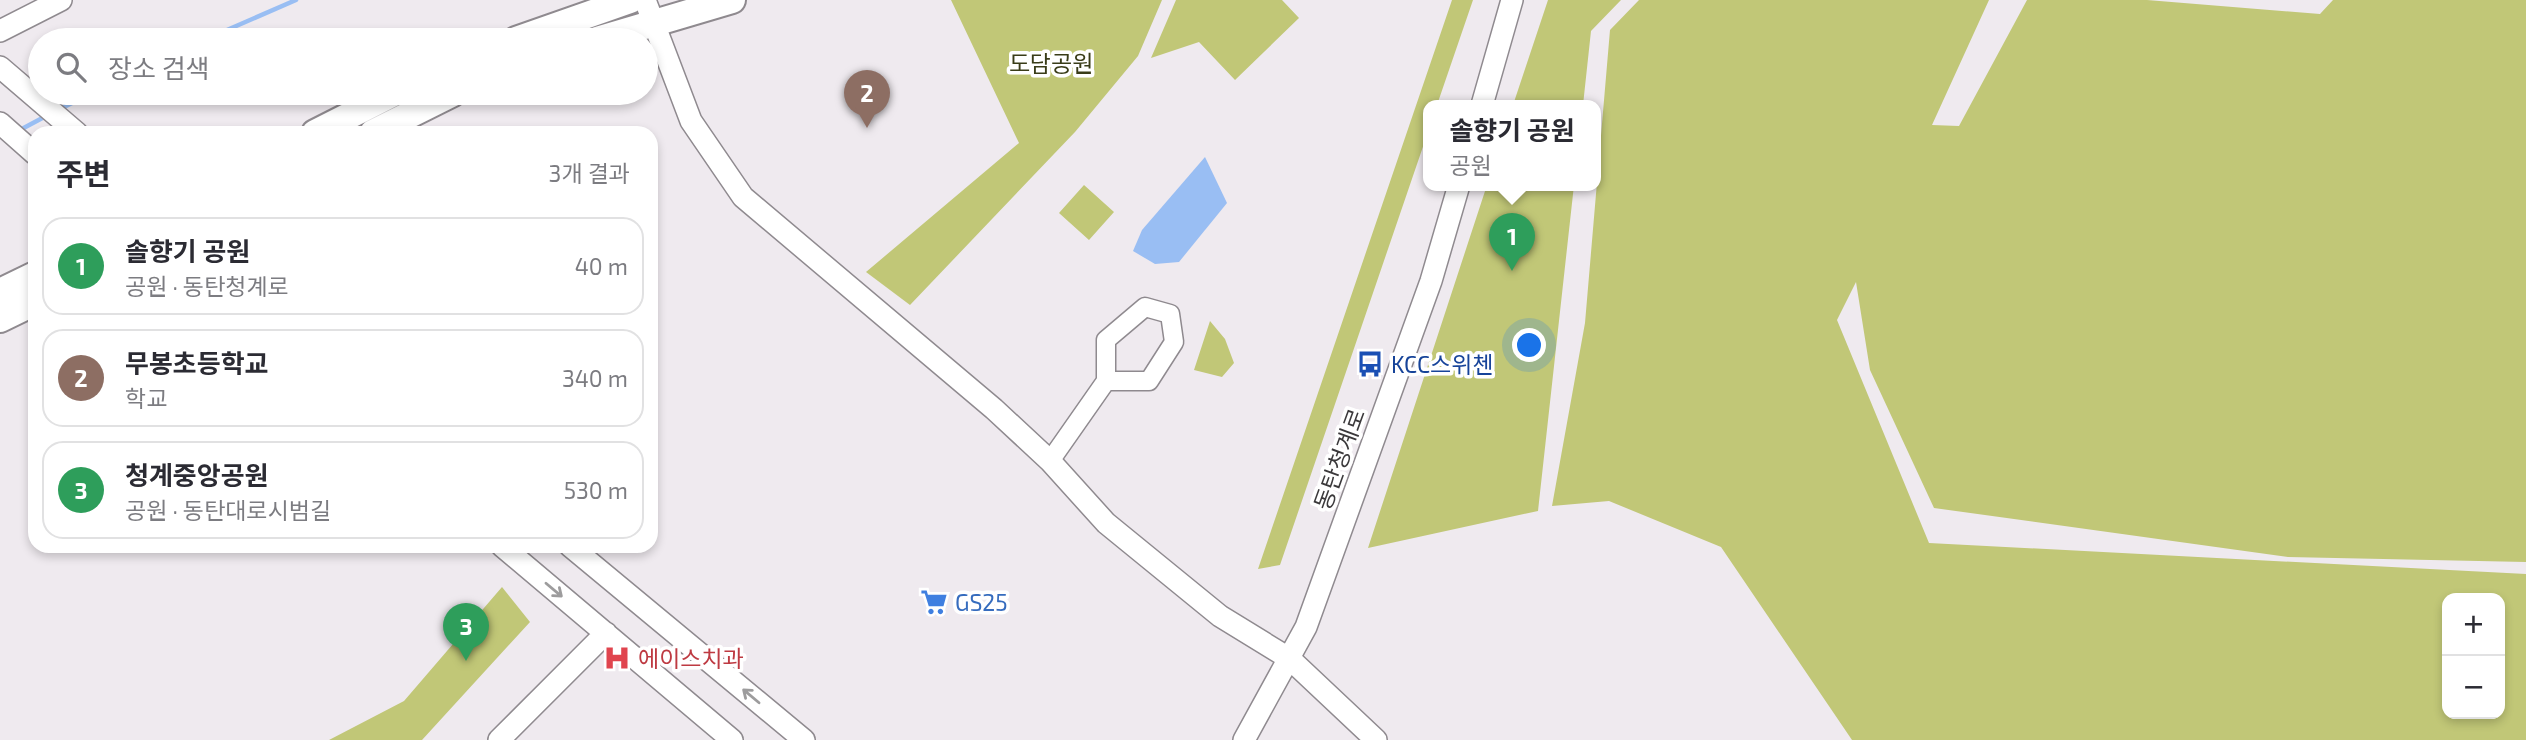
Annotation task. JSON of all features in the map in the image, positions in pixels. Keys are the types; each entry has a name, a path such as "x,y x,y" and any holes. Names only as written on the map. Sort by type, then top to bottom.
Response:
{"main road":[{"path":"550,28 630,0"},
{"path":"618,28 649,10 732,0"},
{"path":"329,126 370,105"},
{"path":"387,126 429,105"},
{"path":"0,292 28,278"},
{"path":"0,320 28,306"}],"street":[{"path":"0,31 61,0"},
{"path":"1483,100 1512,0"},
{"path":"649,10 656,28"},
{"path":"658,34 691,121 743,197 994,409 1050,461 1106,523 1220,616 1290,659 1376,740"},
{"path":"5,71 28,91"},
{"path":"44,105 69,126"},
{"path":"0,123 28,146"},
{"name":"동탄청계로","path":"1244,740 1306,627 1431,281 1457,191"},
{"path":"1050,461 1106,381 1106,340 1144,307 1171,314 1174,342 1149,381 1106,381"},
{"path":"510,553 732,740"},
{"path":"578,553 804,740"},
{"path":"499,740 606,633"}],"green space":[{"name":"도담공원","path":"951,0 1162,0 1138,56 1075,132 910,305 866,272 1019,143"},
{"path":"1176,0 1282,0 1299,18 1235,80 1199,42 1151,58"},
{"path":"1452,0 1473,0 1439,100 1423,100 1423,147 1280,565 1258,569"},
{"path":"1548,0 1621,0 1591,31 1584,100 1515,100"},
{"path":"1639,0 1989,0 1932,125 1959,126 2027,0 2147,0 2320,14 2333,0 2526,0 2526,562 2288,557 1934,508 1870,370 1856,282 1837,320 1929,543 2526,574 2526,740 1852,740 1721,547 1609,501 1552,506 1585,323 1596,191 1601,191 1601,135 1610,30"},
{"path":"1084,185 1114,212 1089,240 1059,213"},
{"path":"1485,191 1573,191 1538,511 1368,548"},
{"path":"1210,321 1225,339 1234,363 1222,377 1194,370"},
{"path":"502,587 530,622 422,740 329,740 404,701"}],"water":[{"path":"1205,157 1227,203 1179,262 1155,264 1133,251 1142,230"}],"waterway":[{"path":"232,28 296,0"},
{"path":"58,110 68,105"},
{"path":"18,131 48,115"}],"place":[{"name":"무봉초등학교","path":"867,128"},
{"name":"솔향기 공원","path":"1512,271"},
{"name":"KCC스위첸","path":"1370,364"},
{"name":"GS25","path":"934,602"},
{"name":"에이스치과","path":"617,658"},
{"name":"청계중앙공원","path":"466,661"}]}
